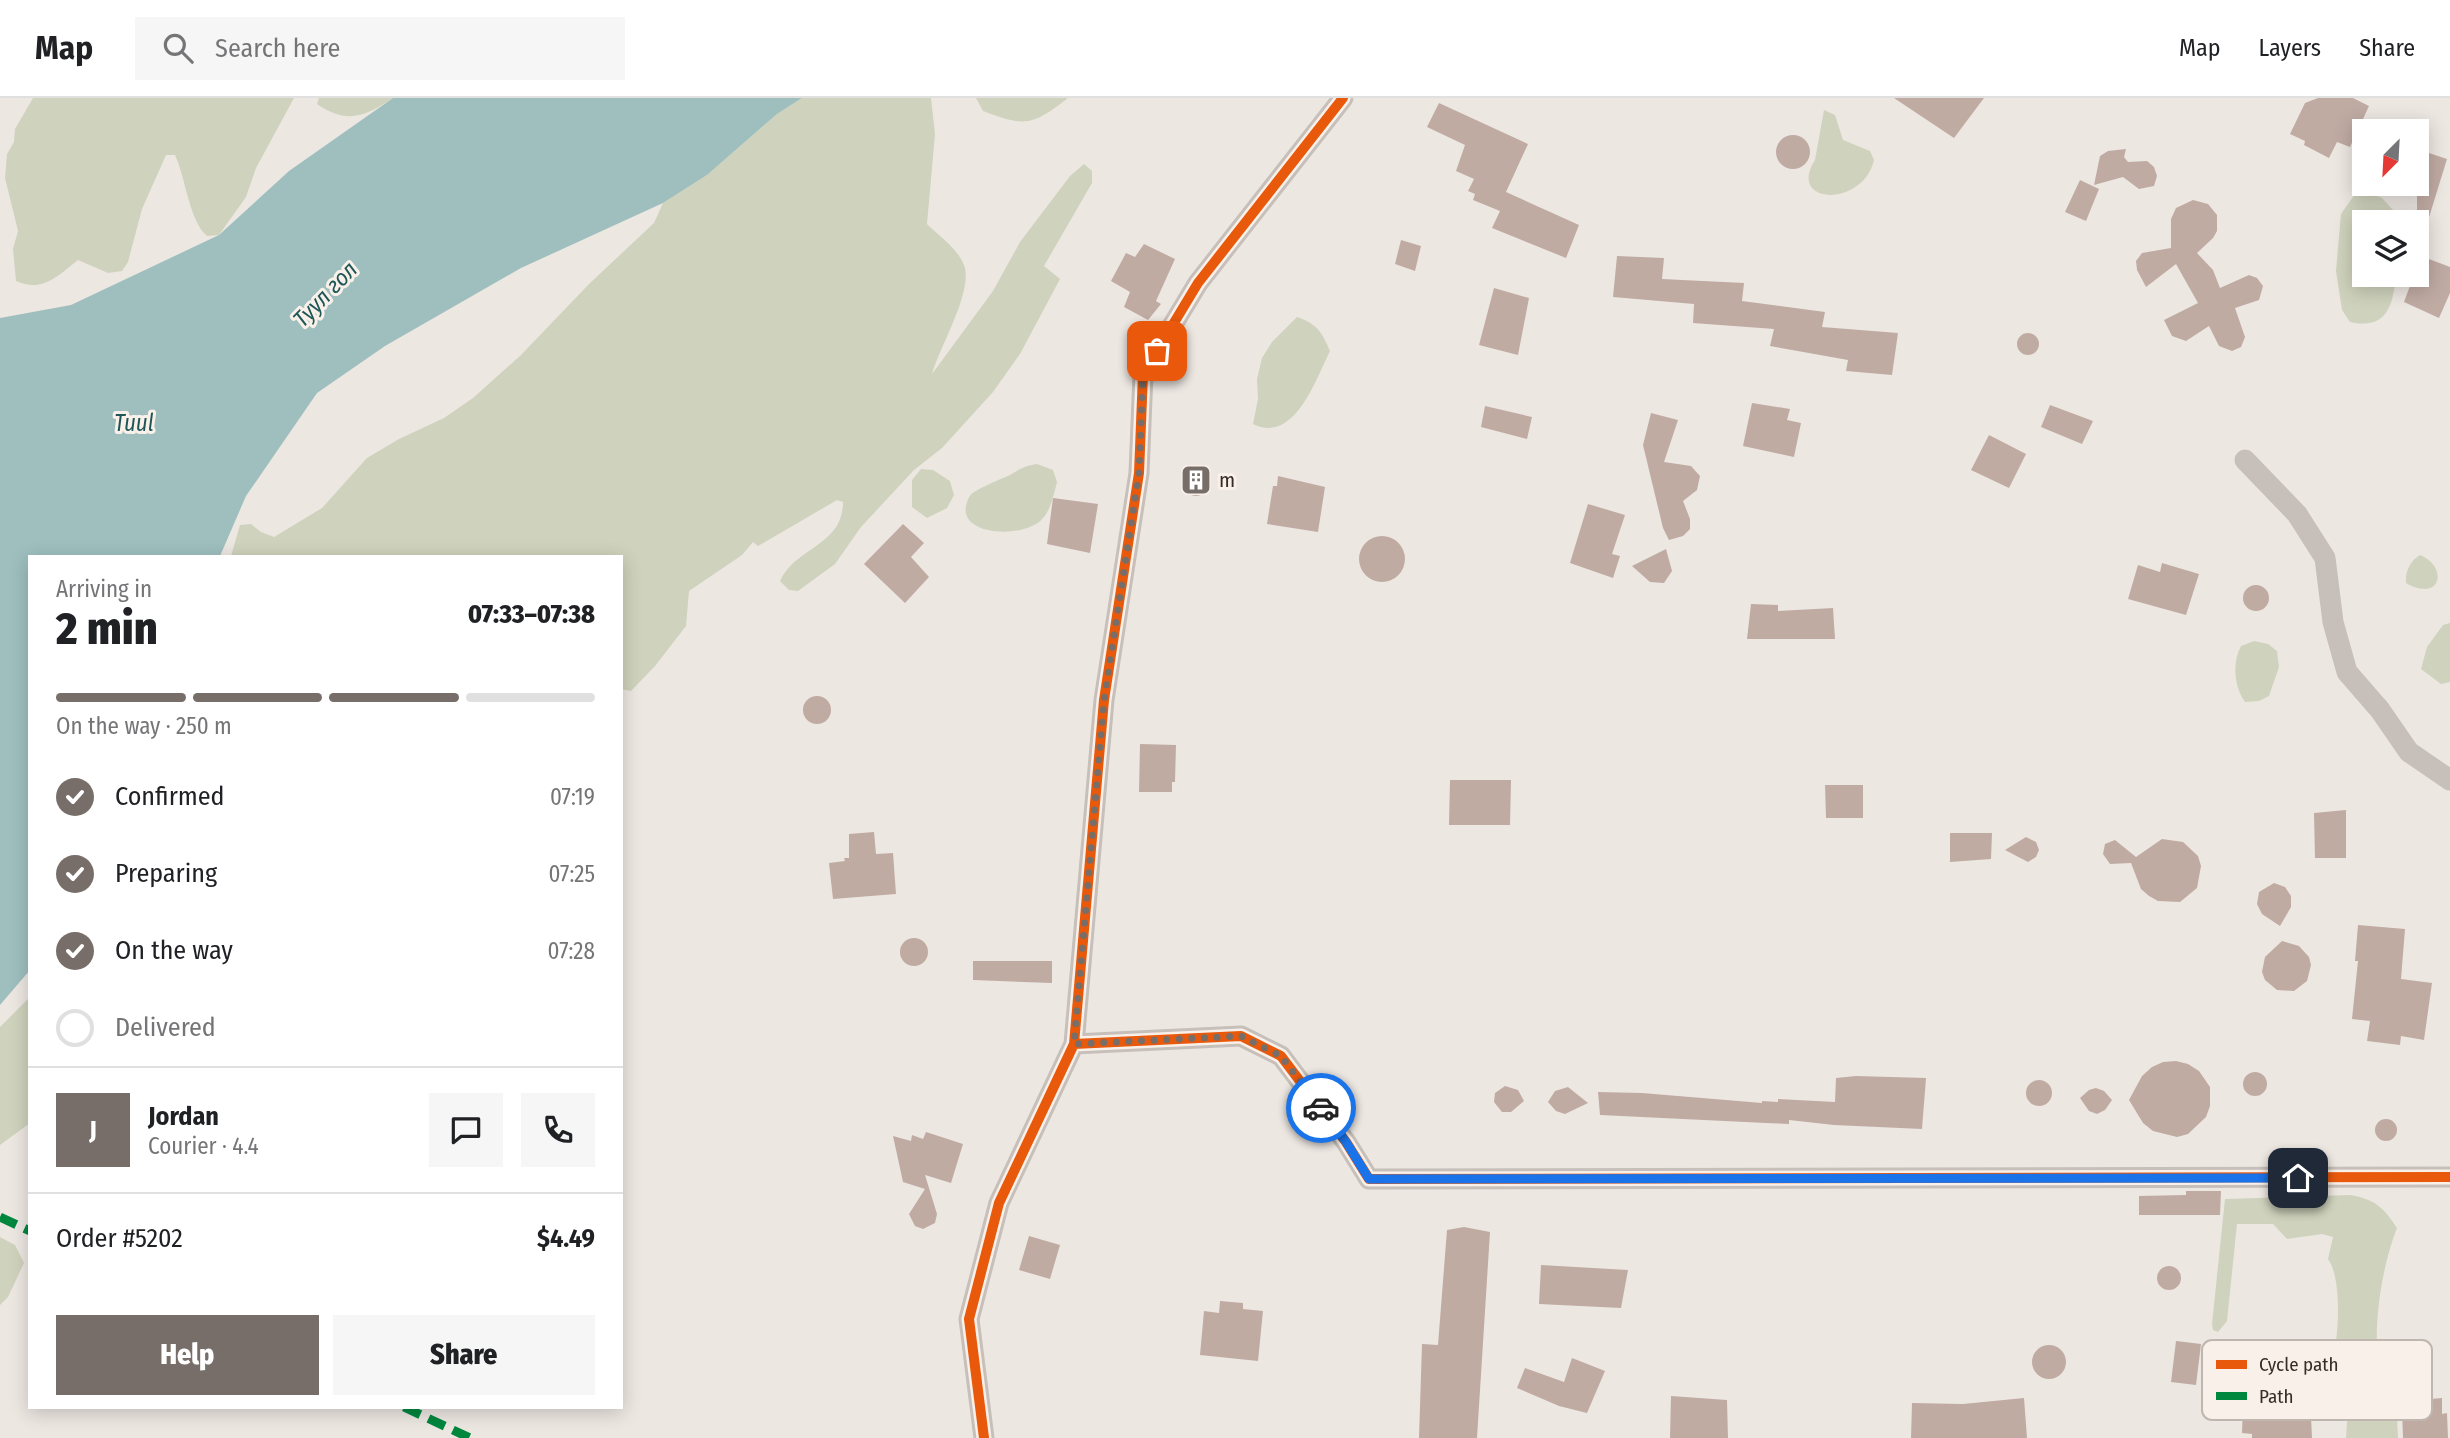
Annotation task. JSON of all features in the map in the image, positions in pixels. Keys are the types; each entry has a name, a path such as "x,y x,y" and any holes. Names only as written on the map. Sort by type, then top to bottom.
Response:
{"street":[{"path":"984,1438 969,1319 999,1203 1074,1044 1104,700 1139,473 1143,374 1198,283 1343,98"},
{"path":"2245,460 2298,514 2325,558 2333,622 2347,672 2380,710 2409,752 2450,780"},
{"path":"1074,1044 1241,1036 1281,1056 1346,1142 1369,1179 2450,1177"}],"green space":[{"path":"33,98 294,98 256,168 246,197 219,235 207,236 201,229 192,210 175,155 166,155 142,209 128,262 122,271 108,273 78,260 49,281 34,285 16,281 13,249 18,231 5,178 7,154 14,142 15,129"},
{"path":"319,98 393,98 365,113 347,116 328,111 317,104"},
{"path":"802,98 931,98 935,134 927,224 957,253 964,265 966,276 960,304 932,374 993,291 1020,242 1070,176 1084,164 1092,171 1092,183 1044,266 1060,279 1020,354 993,392 942,448 914,470 861,527 835,564 798,591 789,590 780,581 796,560 835,528 841,517 843,502 837,500 758,546 753,542 742,555 689,591 686,626 655,666 631,691 623,689 623,555 231,555 240,525 251,524 274,537 322,508 367,458 399,439 444,418 473,398 521,355 589,284 654,223 663,203 707,175 777,114"},
{"path":"976,98 1068,98 1036,119 1019,121 983,111"},
{"path":"1824,110 1835,115 1843,140 1870,151 1874,160 1867,176 1856,187 1830,195 1818,192 1810,186 1809,175 1815,160"},
{"path":"2354,196 2377,196 2393,210 2352,210 2352,287 2394,287 2386,313 2372,322 2350,322 2342,310 2336,271 2341,214"},
{"path":"1297,317 1318,330 1330,351 1310,392 1292,418 1268,428 1253,424 1258,399 1257,379 1262,358 1272,342"},
{"path":"1037,464 1053,470 1057,482 1044,517 1036,524 1011,531 984,529 973,524 967,516 966,504 972,493 1022,468"},
{"path":"921,469 933,470 950,481 954,495 947,508 927,518 912,507 912,480"},
{"path":"2420,555 2429,560 2438,574 2437,581 2427,589 2406,583 2409,567"},
{"path":"2450,623 2450,682 2441,684 2421,669 2427,647 2443,625"},
{"path":"2254,641 2268,644 2277,651 2279,667 2269,696 2259,701 2245,702 2237,682 2236,659 2241,646"},
{"path":"28,999 28,1124 0,1145 0,1027"},
{"path":"2351,1195 2367,1199 2388,1215 2397,1228 2381,1287 2377,1340 2336,1340 2337,1289 2328,1259 2333,1237 2322,1234 2287,1239 2273,1224 2237,1224 2227,1321 2218,1332 2213,1330 2225,1199"},
{"path":"0,1237 15,1245 24,1263 8,1297 0,1305"},
{"path":"2347,1420 2397,1420 2398,1438 2346,1438"}],"water":[{"name":"Tuul","path":"393,98 802,98 777,114 707,175 663,203 521,268 385,346 317,393 246,496 220,555 28,555 28,972 0,1005 0,318 71,305 219,235 289,171"}],"building":[{"path":"1894,98 1984,98 1954,138"},
{"path":"2318,98 2353,98 2369,106 2363,119 2352,119 2350,147 2337,142 2329,158 2290,134 2305,103"},
{"path":"1439,103 1528,144 1506,192 1579,225 1566,258 1492,228 1500,211 1473,200 1475,194 1468,191 1474,179 1456,171 1465,145 1427,127"},
{"path":"1793,135 1805,140 1810,152 1805,164 1793,169 1781,164 1776,152 1781,140"},
{"path":"2126,149 2124,157 2128,162 2147,161 2154,167 2157,176 2154,186 2139,189 2123,177 2094,185 2100,156 2108,151"},
{"path":"2429,153 2447,159 2429,217 2429,210 2417,210 2417,196 2429,196"},
{"path":"2080,180 2099,189 2086,221 2065,212"},
{"path":"2193,200 2208,204 2217,215 2217,231 2197,253 2213,270 2220,288 2249,275 2257,278 2263,286 2259,300 2235,308 2245,337 2241,347 2232,351 2219,346 2209,326 2186,341 2172,336 2164,320 2198,303 2176,264 2146,287 2137,270 2136,261 2142,253 2171,248 2171,219 2176,208"},
{"path":"1401,240 1421,246 1415,271 1395,264"},
{"path":"1144,244 1175,259 1156,301 1161,304 1148,320 1124,307 1130,292 1111,281 1126,253 1135,257"},
{"path":"1617,256 1664,258 1662,279 1744,283 1742,301 1825,312 1822,327 1898,333 1892,375 1846,371 1848,360 1770,346 1774,329 1693,323 1694,304 1613,297"},
{"path":"2429,259 2450,267 2450,293 2439,318 2404,302 2410,287 2429,287"},
{"path":"1494,288 1529,298 1518,355 1479,345"},
{"path":"2024,333 2032,333 2039,340 2039,348 2032,355 2024,355 2017,348 2017,340"},
{"path":"1752,403 1790,409 1787,420 1801,423 1794,457 1743,446"},
{"path":"2050,405 2093,421 2082,444 2041,427"},
{"path":"1485,406 1532,417 1527,439 1481,427"},
{"path":"1651,413 1678,420 1664,462 1691,466 1700,476 1697,490 1683,501 1690,519 1690,529 1683,536 1669,540 1663,528 1643,445"},
{"path":"1989,435 2026,454 2009,488 1971,470"},
{"name":"m","path":"1196,466 1206,471 1211,481 1206,491 1196,496 1186,491 1181,481 1186,471"},
{"path":"1278,476 1325,487 1318,532 1267,524 1273,486 1277,486"},
{"path":"1053,498 1098,504 1090,553 1047,544"},
{"path":"1588,504 1625,515 1612,554 1620,556 1613,578 1570,563"},
{"path":"903,524 924,543 911,557 929,577 905,603 864,564"},
{"path":"1382,536 1399,542 1405,559 1399,576 1382,582 1365,576 1359,559 1365,542"},
{"path":"1666,549 1672,571 1664,583 1650,582 1632,566"},
{"path":"2162,563 2199,574 2186,615 2128,599 2138,565 2160,572"},
{"path":"2256,585 2265,589 2269,598 2265,607 2256,611 2247,607 2243,598 2247,589"},
{"path":"1751,604 1778,605 1778,611 1833,608 1835,639 1747,639"},
{"path":"817,696 827,700 831,710 827,720 817,724 807,720 803,710 807,700"},
{"path":"1140,744 1176,745 1175,782 1172,782 1172,792 1139,792"},
{"path":"1450,780 1511,780 1510,825 1449,825"},
{"path":"1825,785 1863,785 1863,818 1826,818"},
{"path":"2346,810 2346,858 2315,858 2314,813"},
{"path":"874,832 876,854 893,853 896,894 833,899 829,863 849,858 849,834"},
{"path":"1950,833 1992,833 1991,859 1950,862"},
{"path":"2026,837 2036,842 2039,850 2036,857 2028,862 2005,850"},
{"path":"2162,839 2183,842 2198,856 2201,866 2197,888 2180,902 2158,901 2149,896 2141,889 2131,863 2110,864 2103,854 2105,844 2115,840 2136,857"},
{"path":"2274,883 2285,887 2291,896 2291,907 2280,926 2262,914 2257,904 2259,892"},
{"path":"2358,925 2405,929 2401,979 2432,983 2424,1040 2401,1036 2400,1045 2367,1041 2370,1021 2352,1019 2358,961 2355,961"},
{"path":"914,938 924,942 928,952 924,962 914,966 904,962 900,952 904,942"},
{"path":"2282,941 2299,946 2309,957 2311,965 2307,981 2294,991 2277,990 2265,980 2262,972 2265,957"},
{"path":"973,961 1052,961 1052,983 973,980"},
{"path":"2176,1061 2199,1071 2210,1087 2210,1106 2206,1117 2188,1134 2177,1137 2153,1131 2143,1123 2129,1100 2142,1076 2152,1067 2163,1062"},
{"path":"2255,1072 2264,1075 2267,1084 2264,1093 2255,1096 2246,1093 2243,1084 2246,1075"},
{"path":"1836,1078 1926,1078 1922,1129 1789,1120 1789,1124 1600,1115 1598,1092 1762,1103 1778,1102 1778,1099 1835,1102"},
{"path":"2039,1080 2048,1084 2052,1093 2048,1102 2039,1106 2030,1102 2026,1093 2030,1084"},
{"path":"1505,1086 1518,1090 1524,1101 1511,1112 1502,1112 1494,1102 1495,1093"},
{"path":"1568,1087 1588,1103 1565,1114 1556,1111 1548,1102 1555,1091"},
{"path":"2096,1088 2104,1091 2112,1100 2105,1110 2097,1114 2089,1111 2080,1098"},
{"path":"2382,1119 2390,1119 2397,1126 2397,1134 2390,1141 2382,1141 2375,1134 2375,1126"},
{"path":"926,1132 963,1144 951,1183 925,1175 937,1214 935,1223 923,1229 915,1226 909,1214 925,1189 903,1182 893,1136 911,1141 912,1135 923,1139"},
{"path":"2186,1191 2221,1191 2220,1215 2139,1215 2139,1196 2186,1195"},
{"path":"1464,1227 1490,1232 1477,1438 1419,1438 1422,1344 1438,1345 1447,1230"},
{"path":"1029,1236 1060,1245 1050,1279 1019,1270"},
{"path":"1541,1265 1628,1270 1621,1308 1539,1304"},
{"path":"2169,1266 2180,1273 2181,1278 2174,1289 2169,1290 2158,1283 2157,1278 2164,1267"},
{"path":"1220,1301 1243,1303 1243,1309 1263,1311 1258,1361 1200,1355 1204,1311 1219,1313"},
{"path":"2176,1341 2201,1344 2196,1385 2171,1382"},
{"path":"2049,1345 2061,1350 2066,1362 2061,1374 2049,1379 2037,1374 2032,1362 2037,1350"},
{"path":"1572,1358 1605,1371 1587,1413 1559,1406 1517,1388 1525,1368 1564,1382"},
{"path":"1671,1396 1727,1400 1728,1438 1670,1438"},
{"path":"2024,1398 2027,1438 1911,1438 1912,1403 1963,1404"},
{"path":"2442,1398 2442,1414 2447,1413 2448,1438 2403,1438 2402,1420 2432,1420 2432,1399"},
{"path":"2242,1420 2311,1420 2312,1438 2252,1438 2252,1434 2242,1433"}],"marked path":[{"path":"0,1217 28,1230"},
{"path":"408,1409 470,1438"}],"cycle path":[{"path":"984,1438 969,1319 999,1203 1074,1044 1104,700 1139,473 1143,374 1198,283 1343,98"},
{"path":"1074,1044 1241,1036 1281,1056 1346,1142 1369,1179 2450,1177"}],"way so far":[{"path":"1157,351 1143,374 1139,473 1104,700 1074,1044 1241,1036 1281,1056 1321,1108"}],"place":[{"name":"m","path":"1196,480"}],"route":[{"path":"1321,1108 1369,1179 2298,1178"}],"water label":[{"name":"Туул гол","path":"325,294"}]}
